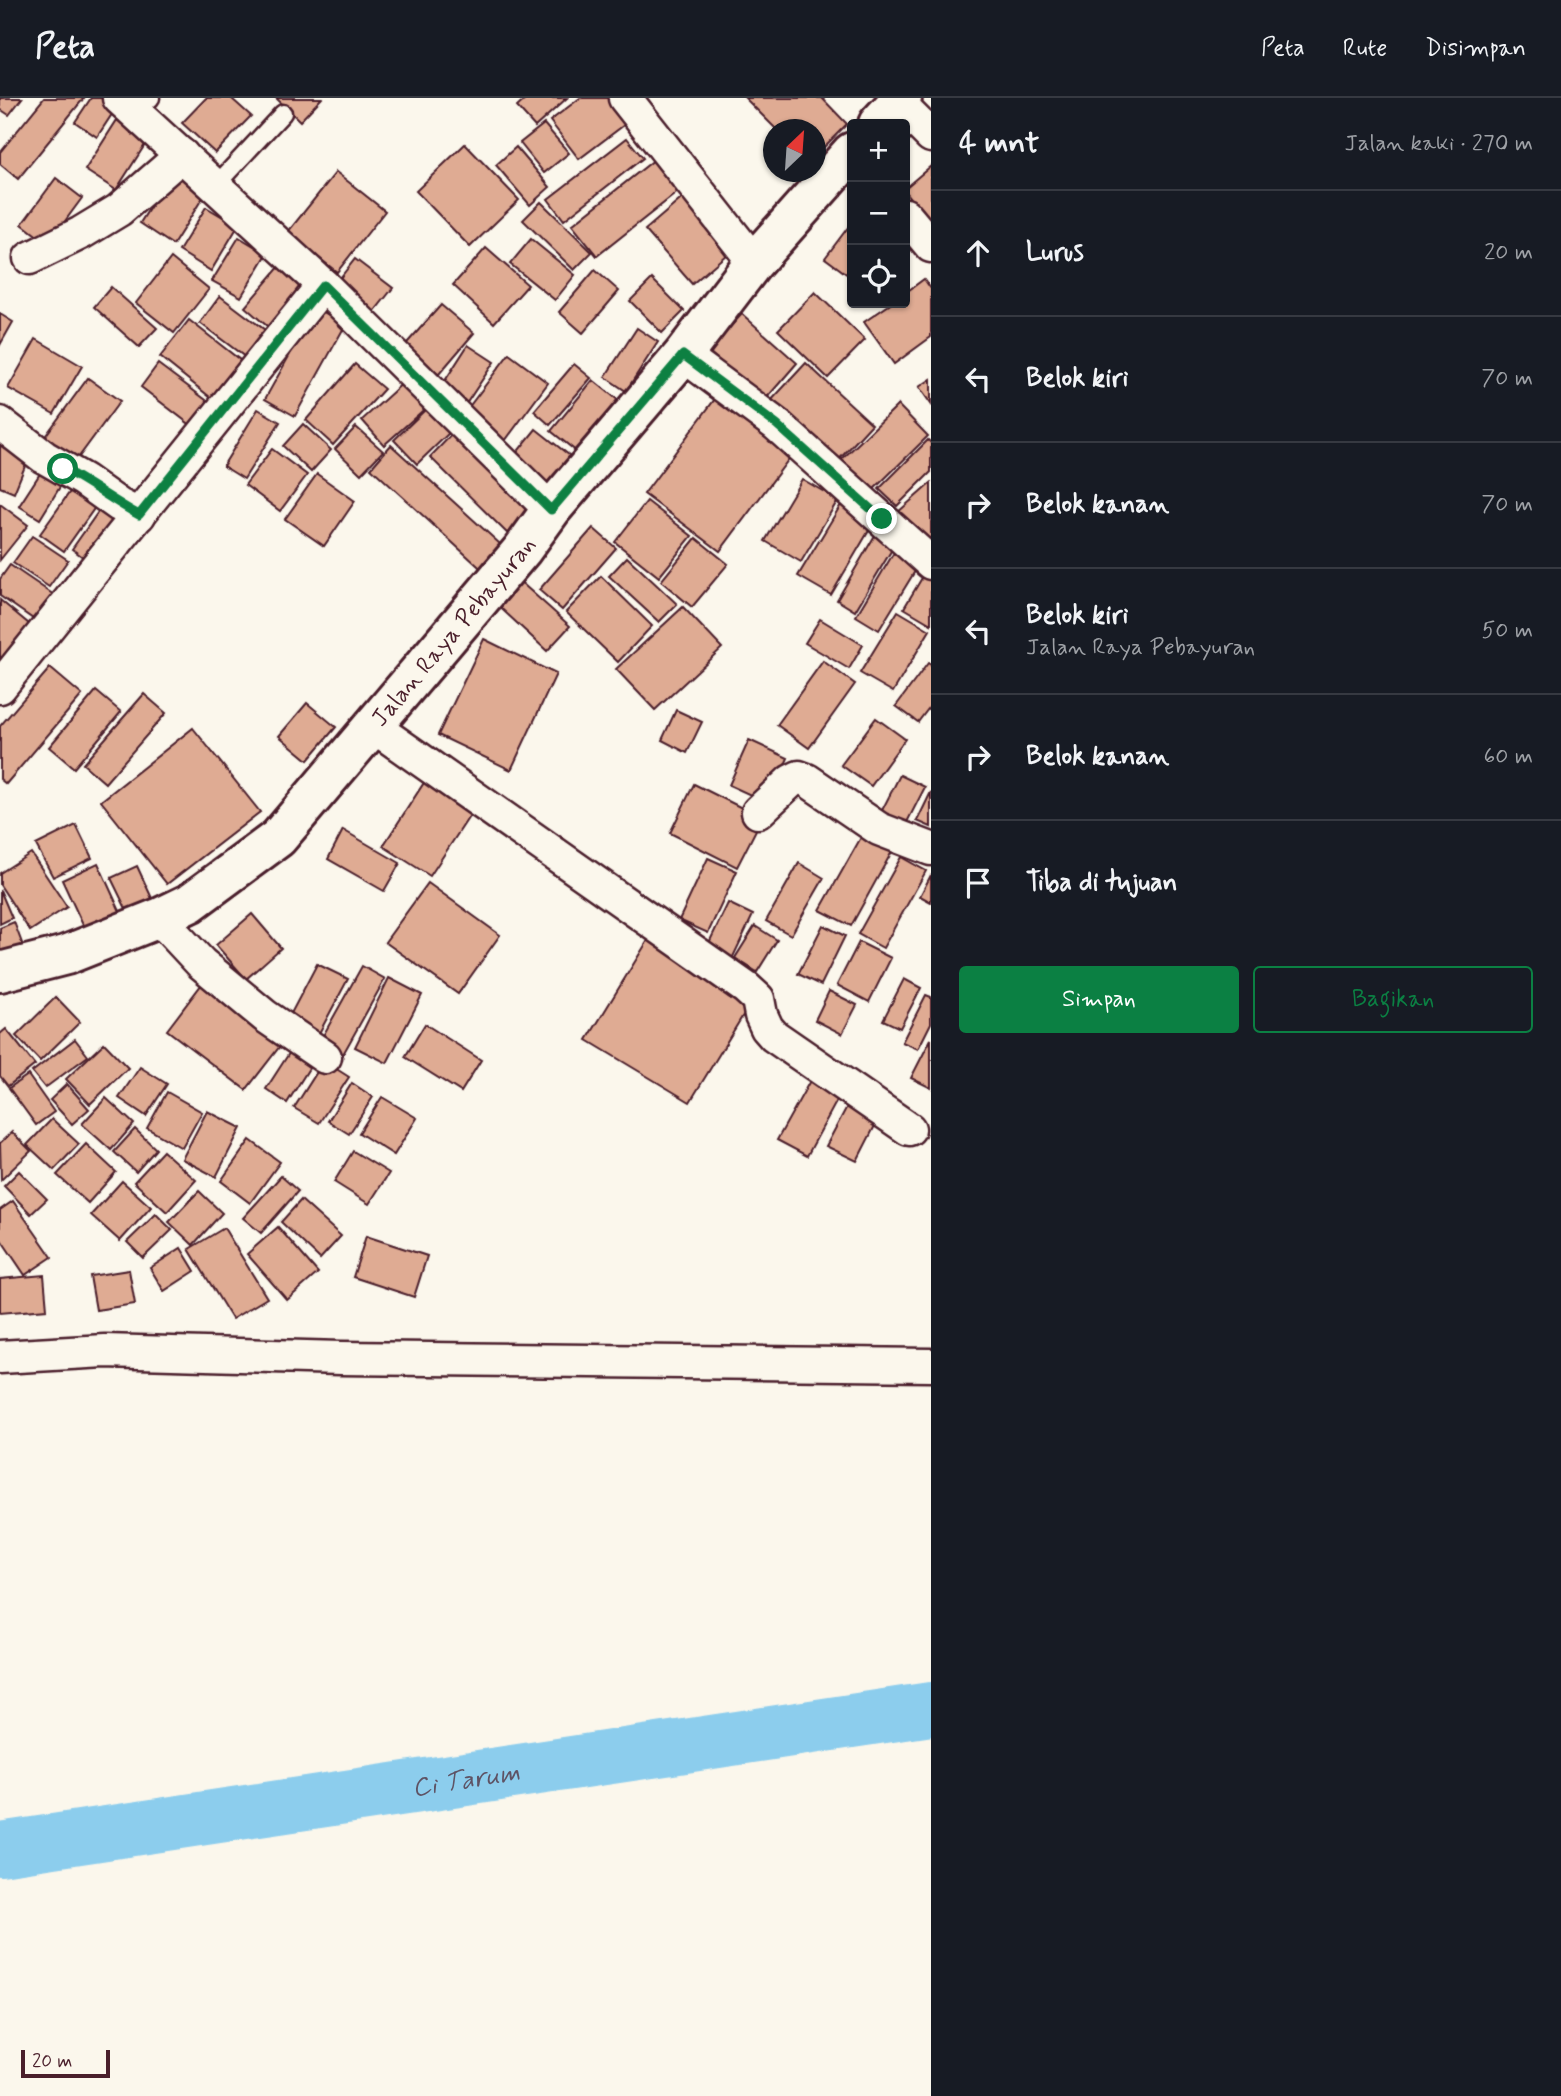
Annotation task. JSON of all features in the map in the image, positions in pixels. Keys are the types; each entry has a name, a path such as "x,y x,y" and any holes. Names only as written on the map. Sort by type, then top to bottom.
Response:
{"main road":[{"name":"Jalan Raya Pebayuran","path":"0,972 66,955 159,919 190,903 278,838 522,550 551,510 683,355 754,262 847,158"}],"street":[{"path":"625,98 754,262"},
{"path":"135,103 182,155 323,285 551,510"},
{"path":"893,108 931,136"},
{"path":"30,258 81,233 119,209 182,155"},
{"path":"910,221 931,246"},
{"path":"0,687 323,285"},
{"path":"683,355 777,425 931,563"},
{"path":"0,423 44,457 139,515"},
{"path":"374,727 746,988 758,999 761,1015 774,1036 909,1129"},
{"path":"758,812 791,781 799,777 879,829 931,849"},
{"path":"159,919 201,963 265,1016 326,1057"},
{"path":"0,1357 105,1351 341,1358 931,1365"}],"lane":[{"path":"215,186 283,113"}],"building":[{"path":"0,98 22,98 9,115 0,109"},
{"path":"44,98 84,98 18,179 0,164 0,152"},
{"path":"91,98 107,98 118,105 97,137 75,122"},
{"path":"206,98 231,98 251,116 215,153 182,123"},
{"path":"276,98 322,98 300,121"},
{"path":"527,98 567,98 535,127 517,107"},
{"path":"580,98 609,98 628,122 579,159 550,121"},
{"path":"745,98 822,98 847,124 826,145 826,119 766,119"},
{"path":"117,120 148,140 116,190 85,170"},
{"path":"544,124 569,153 544,173 520,143"},
{"path":"627,138 643,158 564,220 548,199"},
{"path":"465,144 519,200 470,247 416,191"},
{"path":"516,147 550,187 530,205 496,165"},
{"path":"659,156 684,187 597,256 572,225"},
{"path":"931,166 931,224 910,198 910,184"},
{"path":"336,172 385,211 337,272 287,233"},
{"path":"172,173 205,194 173,245 140,223"},
{"path":"56,178 82,198 48,244 22,224"},
{"path":"686,195 733,249 692,284 645,230"},
{"path":"541,202 592,252 574,270 523,220"},
{"path":"206,207 238,226 211,271 179,251"},
{"path":"847,229 847,274 825,258"},
{"path":"239,237 267,254 241,297 212,281"},
{"path":"531,239 575,275 555,300 510,264"},
{"path":"486,248 528,285 494,323 453,285"},
{"path":"171,258 209,289 174,333 136,303"},
{"path":"286,259 315,285 274,332 245,307"},
{"path":"355,259 393,288 370,317 333,287"},
{"path":"595,270 619,291 583,333 559,312"},
{"path":"652,279 684,311 662,333 630,301"},
{"path":"924,279 931,289 931,337 894,364 864,322 885,308 910,308 910,289"},
{"path":"111,287 157,328 139,347 94,307"},
{"path":"815,292 865,340 828,378 778,330"},
{"path":"220,296 273,336 253,363 200,323"},
{"path":"441,305 474,333 433,381 399,352"},
{"path":"316,308 346,324 295,416 265,399"},
{"path":"0,314 13,322 0,345"},
{"path":"742,314 797,363 764,401 708,351"},
{"path":"189,320 245,364 215,401 160,357"},
{"path":"637,328 658,342 626,391 605,377"},
{"path":"36,339 82,366 54,414 8,388"},
{"path":"468,345 494,362 466,404 441,387"},
{"path":"509,354 548,383 502,445 462,416"},
{"path":"806,363 872,424 834,465 768,404"},
{"path":"158,364 210,403 192,426 141,387"},
{"path":"355,364 384,389 333,445 306,420"},
{"path":"574,364 591,378 550,425 534,411"},
{"path":"88,378 120,401 70,469 38,446"},
{"path":"931,379 931,404 919,387"},
{"path":"406,380 429,405 384,445 362,420"},
{"path":"593,380 619,401 577,452 551,431"},
{"path":"718,395 794,452 720,551 644,494"},
{"path":"898,405 928,436 869,494 838,463"},
{"path":"427,408 450,432 417,464 394,440"},
{"path":"258,409 280,422 244,479 223,466"},
{"path":"303,424 331,450 311,472 283,446"},
{"path":"356,427 383,451 361,474 335,449"},
{"path":"458,428 546,515 517,543 430,457"},
{"path":"536,429 584,467 557,500 510,461"},
{"path":"0,440 30,454 14,493 0,487"},
{"path":"928,440 931,443 931,472 897,506 879,489"},
{"path":"391,445 510,553 489,576 371,468"},
{"path":"272,449 307,475 280,511 245,485"},
{"path":"43,469 63,482 40,519 19,506"},
{"path":"317,474 355,501 324,546 285,519"},
{"path":"79,479 103,496 64,551 40,534"},
{"path":"802,479 838,500 801,562 765,541"},
{"path":"931,483 931,543 897,513"},
{"path":"647,501 692,536 659,577 615,542"},
{"path":"105,502 125,517 91,563 72,549"},
{"path":"842,503 874,522 831,595 798,576"},
{"path":"0,504 28,525 0,560"},
{"path":"593,528 616,548 562,610 539,590"},
{"path":"878,530 897,541 855,611 837,600"},
{"path":"32,536 68,560 49,587 13,563"},
{"path":"696,538 728,564 692,607 661,581"},
{"path":"899,544 923,558 879,630 856,616"},
{"path":"627,557 677,604 659,622 609,576"},
{"path":"10,565 54,595 36,621 0,596 0,579"},
{"path":"926,571 931,574 931,624 904,608"},
{"path":"601,576 652,626 618,662 566,612"},
{"path":"515,577 570,626 547,651 493,601"},
{"path":"0,600 35,629 0,671"},
{"path":"683,607 722,648 655,710 616,669"},
{"path":"898,611 930,630 893,692 860,673"},
{"path":"820,619 863,645 849,669 805,643"},
{"path":"484,639 556,674 511,770 438,735"},
{"path":"823,661 855,684 809,748 777,725"},
{"path":"928,663 931,665 931,705 918,722 896,706"},
{"path":"50,668 82,695 6,784 0,779 0,726"},
{"path":"96,691 121,712 74,768 49,747"},
{"path":"144,694 166,713 105,783 83,764"},
{"path":"307,703 336,727 308,760 279,736"},
{"path":"676,710 702,722 687,753 662,740"},
{"path":"876,718 905,739 871,786 841,765"},
{"path":"193,728 260,812 167,884 101,801"},
{"path":"749,740 788,758 768,803 729,785"},
{"path":"429,775 476,806 430,876 383,846"},
{"path":"900,775 925,787 900,836 875,824"},
{"path":"694,784 762,818 737,867 670,833"},
{"path":"931,792 931,827 917,821"},
{"path":"76,825 92,858 53,877 36,845"},
{"path":"343,830 400,863 384,891 328,859"},
{"path":"864,832 894,848 851,926 820,910"},
{"path":"31,853 67,907 30,931 0,885 0,873"},
{"path":"901,857 926,871 883,948 858,934"},
{"path":"708,858 737,871 708,933 679,920"},
{"path":"98,863 124,920 88,936 62,880"},
{"path":"799,863 824,878 791,935 766,921"},
{"path":"137,866 156,907 131,919 111,878"},
{"path":"931,875 931,902 920,896"},
{"path":"428,883 500,935 458,994 385,942"},
{"path":"0,890 12,918 0,924"},
{"path":"728,903 753,915 732,959 707,947"},
{"path":"252,914 281,948 246,979 216,945"},
{"path":"14,922 26,954 0,964 0,928"},
{"path":"823,925 845,936 821,985 798,974"},
{"path":"755,926 777,940 757,972 735,958"},
{"path":"650,937 753,999 690,1102 587,1040"},
{"path":"859,942 891,958 869,1002 837,985"},
{"path":"317,964 348,979 317,1037 287,1021"},
{"path":"362,966 385,979 342,1056 319,1043"},
{"path":"208,976 287,1037 246,1090 167,1030"},
{"path":"389,978 422,995 387,1063 355,1047"},
{"path":"904,979 921,988 900,1028 883,1020"},
{"path":"829,991 857,1005 842,1034 815,1020"},
{"path":"926,995 931,997 931,1023 918,1049 902,1042"},
{"path":"56,997 80,1022 40,1061 16,1036"},
{"path":"425,1024 481,1060 461,1092 405,1057"},
{"path":"6,1029 35,1065 8,1086 0,1076 0,1034"},
{"path":"75,1039 88,1056 45,1088 32,1072"},
{"path":"931,1039 931,1088 911,1078"},
{"path":"104,1043 128,1068 90,1104 66,1079"},
{"path":"295,1044 316,1057 287,1103 266,1089"},
{"path":"324,1061 349,1077 319,1123 294,1108"},
{"path":"140,1067 167,1084 146,1116 119,1098"},
{"path":"28,1075 54,1112 36,1125 9,1088"},
{"path":"812,1077 841,1093 807,1156 777,1140"},
{"path":"352,1083 373,1097 349,1134 328,1121"},
{"path":"67,1084 89,1109 72,1124 50,1100"},
{"path":"167,1092 202,1112 182,1148 147,1128"},
{"path":"382,1097 417,1118 394,1155 359,1133"},
{"path":"106,1098 134,1124 111,1150 82,1124"},
{"path":"851,1099 881,1114 857,1161 826,1146"},
{"path":"207,1111 241,1128 216,1177 182,1159"},
{"path":"52,1119 79,1144 54,1170 27,1145"},
{"path":"135,1129 156,1149 136,1172 114,1152"},
{"path":"12,1132 31,1151 1,1180 0,1143"},
{"path":"250,1140 280,1162 250,1203 221,1181"},
{"path":"86,1144 116,1172 88,1203 57,1175"},
{"path":"163,1151 196,1180 167,1212 134,1182"},
{"path":"353,1151 389,1173 369,1204 334,1182"},
{"path":"19,1171 47,1199 31,1214 4,1186"},
{"path":"281,1176 298,1191 261,1233 243,1218"},
{"path":"122,1181 151,1207 120,1241 91,1215"},
{"path":"199,1191 222,1213 193,1245 169,1222"},
{"path":"301,1200 341,1236 320,1259 281,1222"},
{"path":"13,1201 52,1257 25,1275 0,1238 0,1210"},
{"path":"156,1214 172,1230 143,1258 127,1242"},
{"path":"278,1227 318,1273 287,1300 247,1254"},
{"path":"224,1228 267,1298 232,1319 189,1249"},
{"path":"366,1236 427,1256 414,1297 353,1277"},
{"path":"181,1248 195,1271 164,1291 150,1268"},
{"path":"129,1270 135,1304 96,1310 90,1276"},
{"path":"44,1275 47,1309 0,1313 0,1279"}],"waterway":[{"name":"Ci Tarum","path":"0,1849 931,1709"}],"route":[{"path":"63,469 139,515 323,285 551,510 683,355 777,425 882,519"}]}
